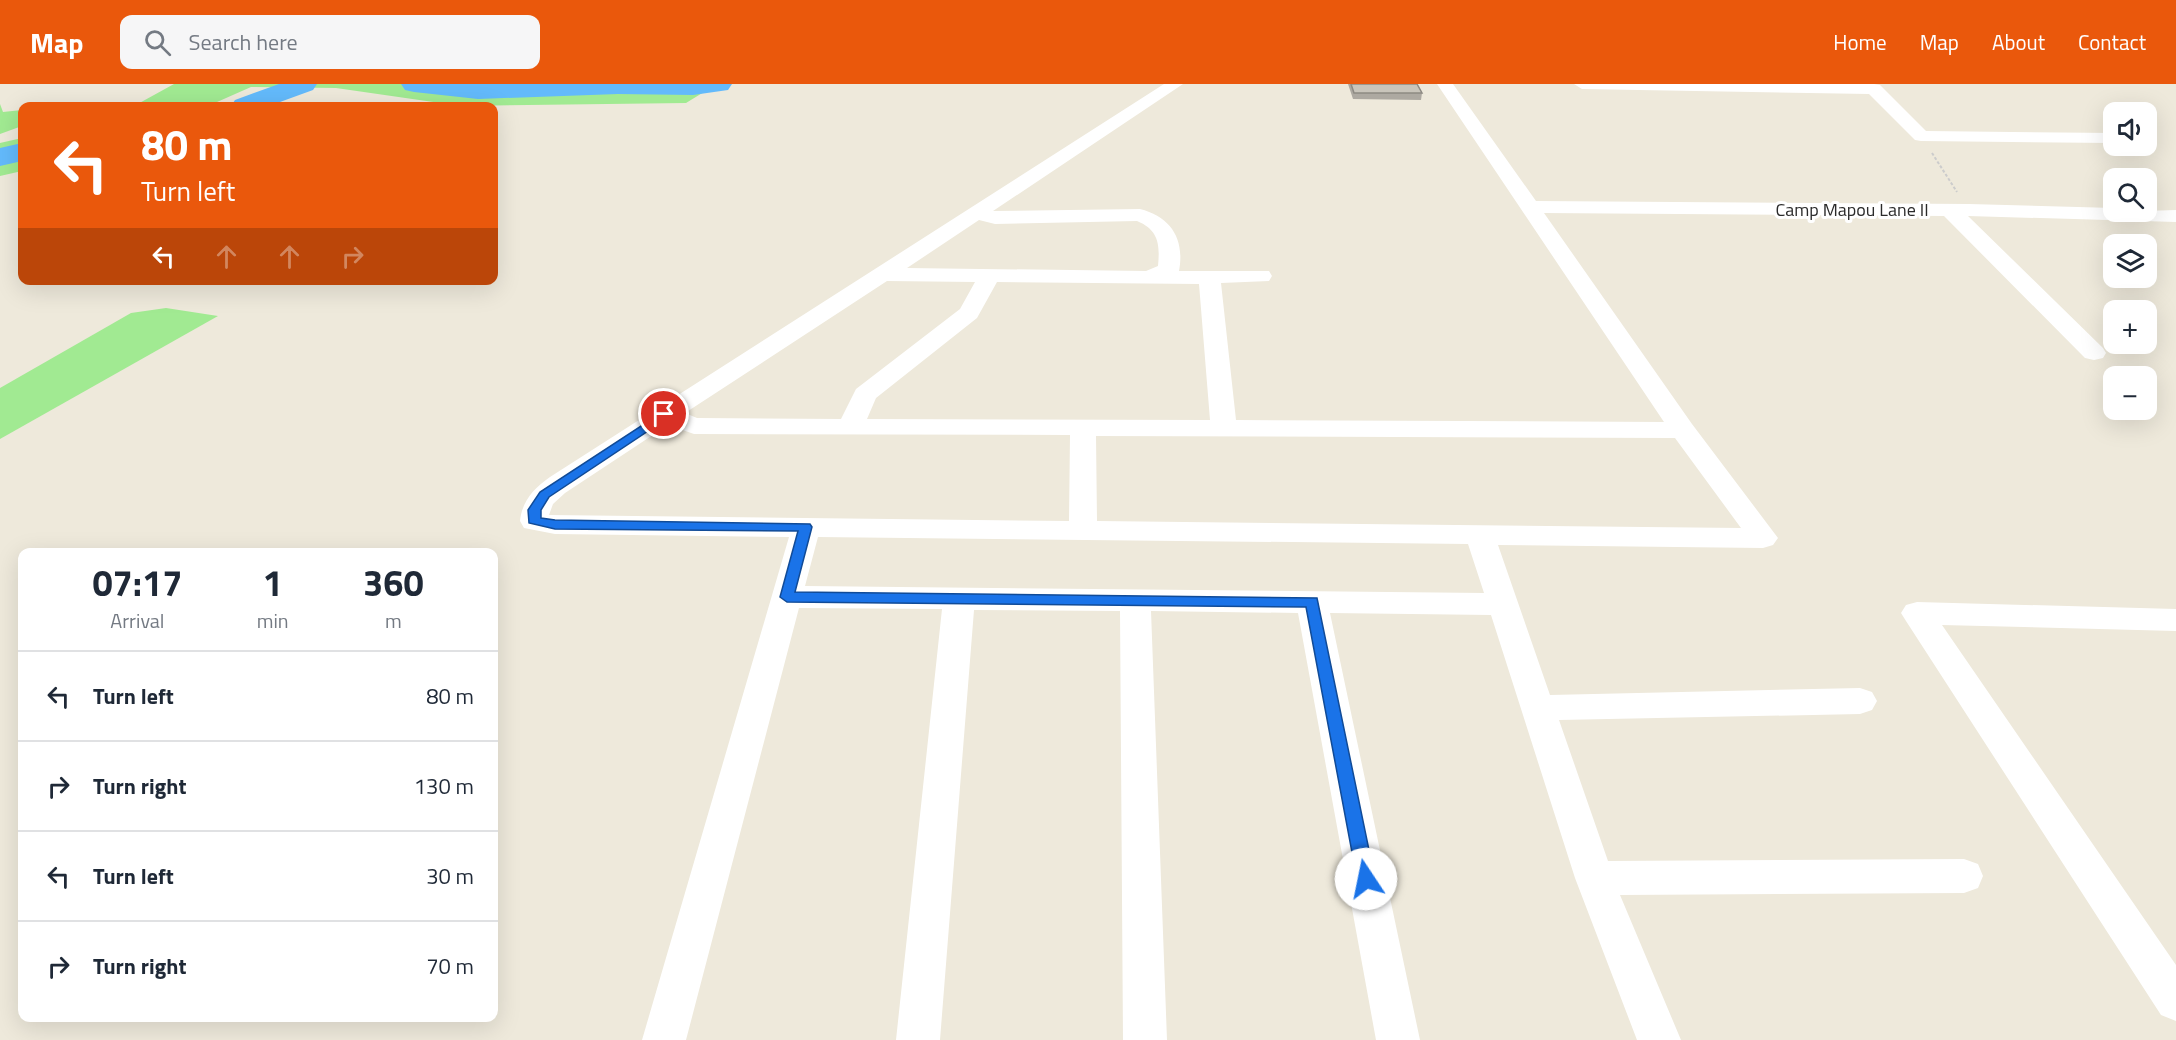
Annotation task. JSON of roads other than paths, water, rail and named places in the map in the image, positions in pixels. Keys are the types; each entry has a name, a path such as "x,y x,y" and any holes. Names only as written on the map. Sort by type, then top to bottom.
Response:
{"street":[{"path":"1175,84 978,214 664,414 544,495 534,510 534,520 555,525 1763,538 1683,430 1445,84"},
{"path":"1582,84 1874,88 1920,136 2103,138"},
{"name":"Camp Mapou Lane II","path":"1529,207 1960,210 2176,216"},
{"path":"1960,210 2094,353"},
{"path":"978,214 995,218 1140,215 1154,220 1166,231 1171,252 1168,270 1149,278"},
{"path":"883,274 1149,278 1261,276"},
{"path":"850,427 865,394 969,313 989,277"},
{"path":"1209,277 1224,429"},
{"path":"664,414 694,426 1683,430"},
{"path":"1083,428 1083,530"},
{"path":"664,1040 806,527"},
{"path":"1480,535 1594,878 1659,1040"},
{"path":"787,597 1503,604"},
{"path":"918,1040 959,598"},
{"path":"1135,600 1145,1040"},
{"path":"1312,602 1398,1040"},
{"path":"2176,620 1917,613 2176,1001"},
{"path":"1537,708 1860,701"},
{"path":"1594,878 1964,876"}],"waterway":[{"path":"256,102 304,84"},
{"path":"414,84 478,91 618,86 693,87 719,84"},
{"path":"0,157 18,153"}]}
